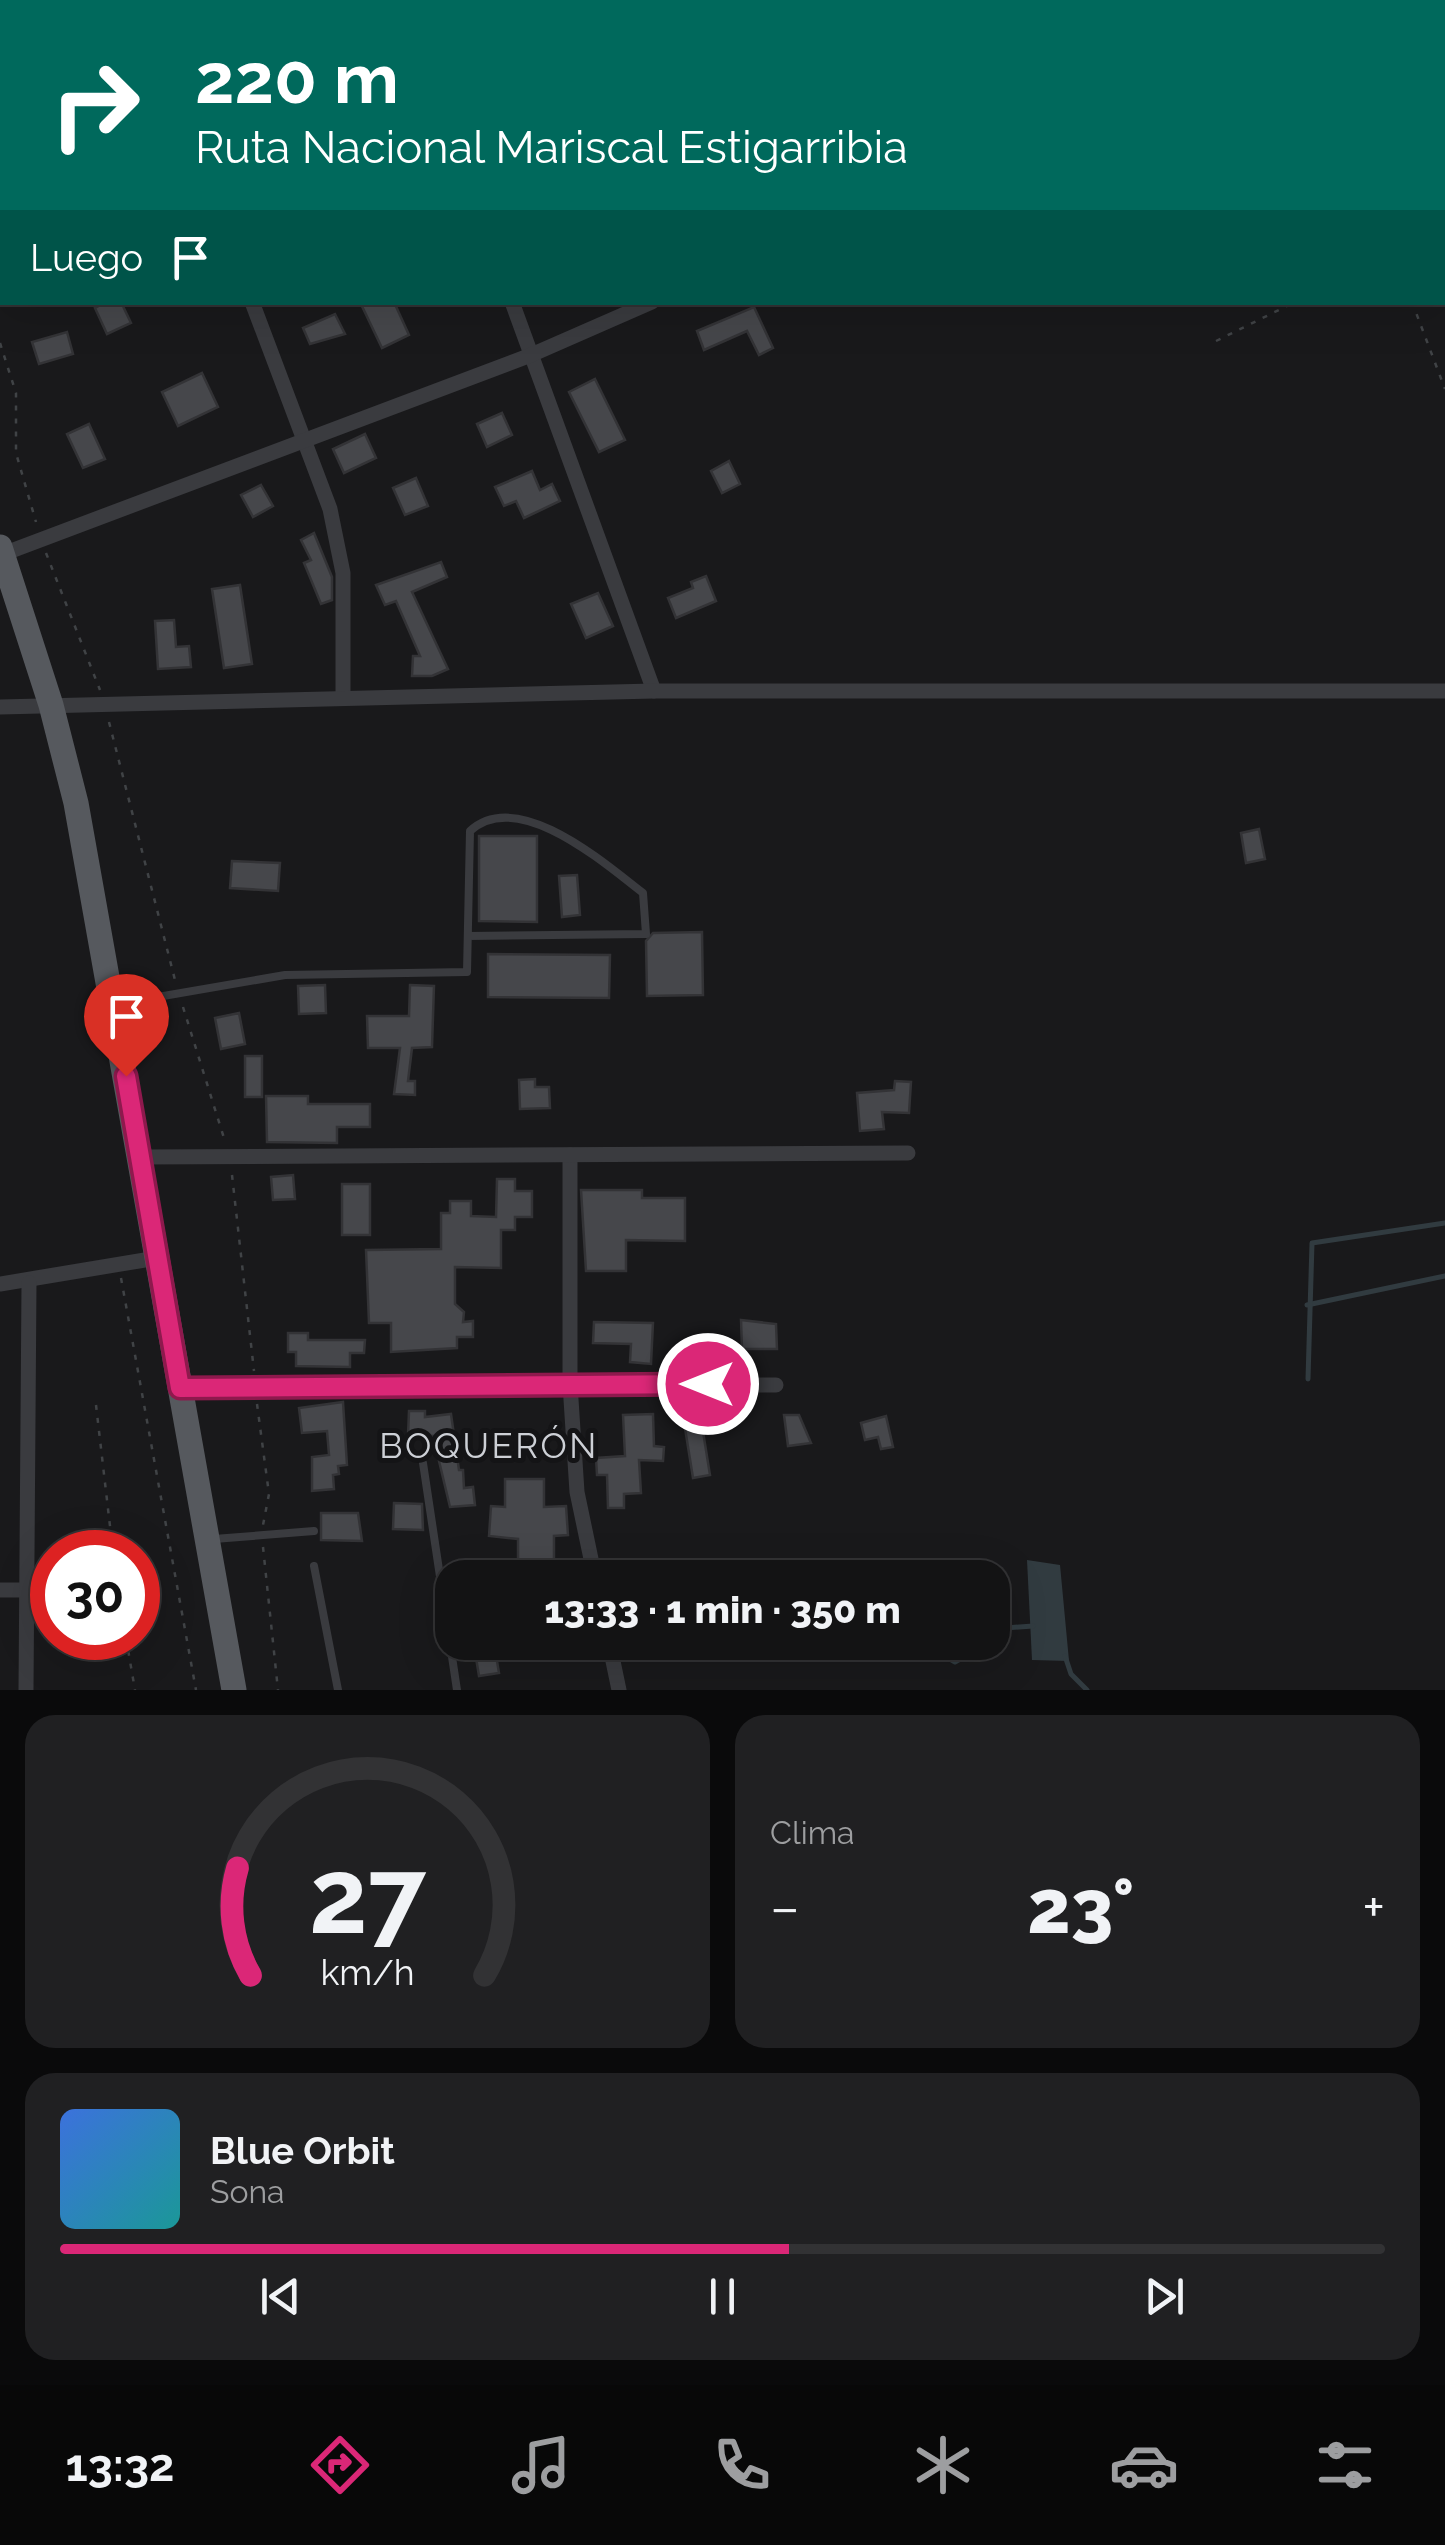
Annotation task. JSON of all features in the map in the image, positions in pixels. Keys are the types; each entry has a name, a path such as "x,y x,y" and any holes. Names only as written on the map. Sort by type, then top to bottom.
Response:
{"main road":[{"path":"2,550 51,705 76,803 234,1690"}],"street":[{"path":"253,305 330,509 343,574 343,696"},
{"path":"513,305 654,690"},
{"path":"2,550 532,355 645,305"},
{"path":"0,707 654,690 1445,691"},
{"path":"140,1156 908,1153"},
{"path":"570,1154 570,1384 577,1492 591,1560"},
{"path":"0,1284 157,1258"},
{"path":"26,1690 29,1282"},
{"path":"180,1388 776,1385"},
{"path":"0,1590 29,1590"},
{"path":"613,1660 619,1690"}],"lane":[{"path":"113,1004 285,975 467,972 470,830 481,820 512,816 572,839 643,892 646,934 468,936"},
{"path":"422,1464 457,1690"},
{"path":"210,1540 314,1531"},
{"path":"314,1566 338,1690"}],"path":[{"path":"1216,340 1289,305"},
{"path":"1413,305 1445,388"},
{"path":"104,703 179,994 230,1157 268,1494 261,1536 278,1690"},
{"path":"119,1265 196,1690"},
{"path":"96,1405 111,1530"},
{"path":"130,1660 135,1690"}],"shaded area":[{"path":"1027,1560 1060,1565 1069,1661 1032,1660"}],"building":[{"path":"122,305 131,323 107,334 95,308"},
{"path":"361,305 395,305 409,335 382,348"},
{"path":"754,307 773,348 759,355 747,331 704,350 697,331"},
{"path":"335,314 345,334 310,344 303,328"},
{"path":"67,332 73,354 39,364 32,342"},
{"path":"202,373 218,407 178,426 162,392"},
{"path":"595,379 625,440 599,452 569,392"},
{"path":"502,413 512,435 487,447 477,424"},
{"path":"89,424 105,459 83,468 67,434"},
{"path":"365,434 376,458 344,473 333,449"},
{"path":"729,461 740,484 722,493 711,471"},
{"path":"532,471 540,490 552,484 560,501 524,518 516,501 504,506 495,487"},
{"path":"416,478 428,506 405,515 393,488"},
{"path":"261,485 273,506 253,517 241,495"},
{"path":"314,533 332,577 332,600 321,604 304,563 311,560 301,540"},
{"path":"441,562 447,577 412,592 448,669 432,676 412,676 413,656 420,656 396,601 385,605 376,585"},
{"path":"706,576 716,601 676,618 668,598 693,588 691,582"},
{"path":"240,585 252,664 224,668 212,589"},
{"path":"598,593 613,626 586,638 571,604"},
{"path":"174,620 176,647 189,646 191,667 158,669 155,621"},
{"path":"1259,829 1265,859 1246,863 1241,833"},
{"path":"479,836 537,836 537,922 479,921"},
{"path":"232,861 280,863 278,891 230,888"},
{"path":"577,875 580,915 562,917 559,876"},
{"path":"702,932 703,995 647,996 646,941 653,933"},
{"path":"488,954 610,955 609,998 488,997"},
{"path":"325,985 326,1013 299,1014 298,986"},
{"path":"410,985 434,986 432,1047 412,1048 408,1081 415,1081 415,1095 394,1094 400,1048 368,1048 367,1016 409,1016"},
{"path":"239,1013 245,1044 221,1049 215,1018"},
{"path":"245,1056 262,1056 262,1097 245,1097"},
{"path":"535,1079 535,1087 549,1087 550,1108 520,1109 519,1080"},
{"path":"895,1081 911,1082 909,1113 882,1112 884,1129 860,1131 857,1093 894,1090"},
{"path":"266,1096 308,1096 308,1104 370,1104 370,1127 337,1127 337,1143 267,1142"},
{"path":"293,1175 295,1199 273,1200 271,1177"},
{"path":"497,1179 515,1179 515,1191 532,1191 532,1217 515,1217 515,1230 501,1230 501,1268 455,1267 455,1304 464,1312 463,1322 473,1321 473,1337 457,1337 457,1348 391,1352 391,1323 369,1323 366,1250 441,1249 441,1213 450,1213 450,1201 471,1201 471,1216 496,1217"},
{"path":"342,1184 370,1184 370,1235 342,1235"},
{"path":"581,1190 642,1190 642,1198 685,1198 685,1241 626,1240 626,1271 586,1271"},
{"path":"741,1320 776,1324 777,1349 742,1349"},
{"path":"594,1322 653,1323 651,1364 630,1362 631,1344 593,1343"},
{"path":"288,1333 308,1333 308,1340 365,1340 364,1353 350,1353 350,1367 296,1366 296,1352 288,1352"},
{"path":"343,1402 347,1465 338,1466 339,1474 333,1475 334,1489 312,1491 312,1457 329,1455 327,1431 302,1433 299,1408"},
{"path":"409,1411 425,1411 425,1417 451,1414 459,1470 463,1470 464,1488 473,1487 475,1505 450,1507 433,1436 408,1435"},
{"path":"653,1414 654,1446 664,1447 663,1461 639,1460 641,1493 624,1494 624,1508 608,1508 607,1475 597,1475 596,1458 625,1456 623,1415"},
{"path":"784,1415 799,1415 811,1443 788,1446"},
{"path":"886,1416 893,1447 881,1449 878,1437 865,1440 861,1423"},
{"path":"701,1419 710,1475 693,1478 684,1422"},
{"path":"505,1479 544,1479 544,1507 566,1506 568,1535 554,1536 554,1559 518,1560 518,1539 489,1536 491,1506 505,1507"},
{"path":"394,1503 422,1504 423,1530 393,1529"},
{"path":"321,1513 358,1513 362,1541 321,1540"},
{"path":"476,1660 497,1660 499,1673 479,1676"}],"waterway":[{"path":"1308,1379 1312,1243 1445,1223"},
{"path":"1307,1305 1445,1276"},
{"path":"1010,1628 1033,1626"},
{"path":"1065,1656 1071,1674 1087,1690"},
{"path":"952,1660 958,1660"}],"district":[{"name":"BOQUERÓN","path":"489,1445"}],"route":[{"path":"126,1076 180,1388 708,1384"}]}
